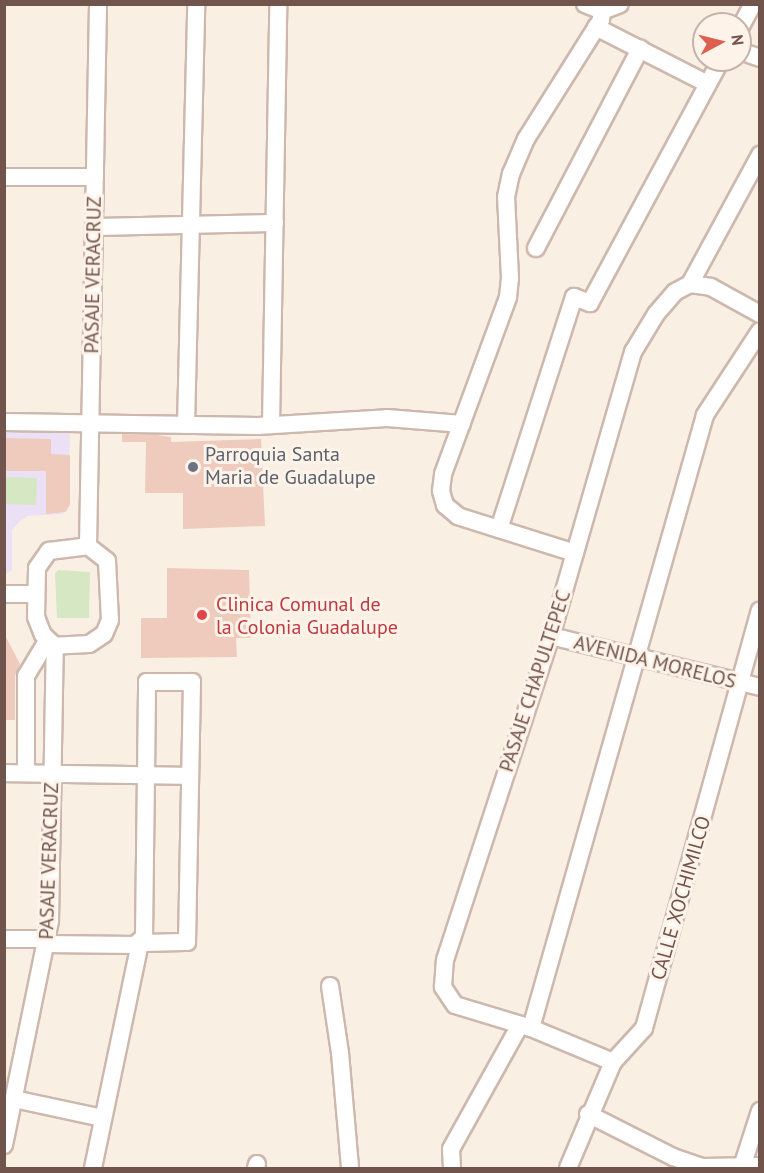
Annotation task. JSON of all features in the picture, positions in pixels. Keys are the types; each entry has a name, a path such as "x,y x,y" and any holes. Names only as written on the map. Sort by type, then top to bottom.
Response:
{"street":[{"name":"PASAJE VERACRUZ","path":"88,546 98,4"},
{"path":"186,425 193,225 196,4"},
{"path":"271,425 278,4"},
{"path":"585,4 599,19 640,49 706,83"},
{"path":"575,553 458,516 445,505 441,491 443,474 508,297 510,278 506,197 511,174 526,140 599,19 620,4"},
{"path":"536,248 640,49"},
{"path":"499,529 574,297 590,303 713,72"},
{"path":"759,155 690,284 711,287 759,314"},
{"path":"4,177 95,177"},
{"path":"94,227 275,223"},
{"name":"PASAJE CHAPULTEPEC","path":"614,1062 525,1026 455,1005 443,987 445,960 551,636 633,352 656,314 675,292 690,284"},
{"path":"452,1168 452,1149 525,1026 636,657 705,415 759,331"},
{"path":"4,422 271,425 306,420 387,418 462,424"},
{"path":"88,546 102,553 109,568 107,628 89,644 51,643 36,617 37,568 49,551 88,546"},
{"path":"4,594 36,594"},
{"name":"CALLE XOCHIMILCO","path":"568,1168 588,1114 614,1062 644,1028 759,610"},
{"name":"AVENIDA MORELOS","path":"551,636 759,687"},
{"name":"PASAJE VERACRUZ","path":"4,1145 10,1107 47,942 53,773 51,643"},
{"path":"26,767 26,676 51,643"},
{"path":"4,939 47,942 140,943 187,942 192,682 147,682 146,928 140,943 93,1168"},
{"path":"4,773 190,776"},
{"path":"330,986 340,1053 350,1168"},
{"path":"10,1107 103,1118"},
{"path":"588,1114 674,1163 702,1167 751,1167 759,1111"}],"shaded area":[{"path":"5,430 70,431 68,510 62,514 27,516 19,522 12,530 12,570 5,574"}],"green space":[{"path":"5,477 37,478 36,505 4,504"},
{"path":"58,570 90,572 89,618 57,618 55,574"}],"building":[{"path":"122,434 171,437 171,442 261,439 265,526 183,529 183,493 145,493 146,442 122,442"},
{"path":"4,438 51,439 51,454 70,455 70,505 65,512 46,514 46,471 4,471"},
{"name":"Clinica Comunal de la Colonia Guadalupe","path":"167,568 249,570 251,638 236,638 237,657 141,658 141,618 167,618"},
{"path":"4,633 20,664 15,676 15,720 4,720"}],"place":[{"name":"Parroquia Santa Maria de Guadalupe","path":"193,467"},
{"name":"Clinica Comunal de la Colonia Guadalupe","path":"202,615"}]}
